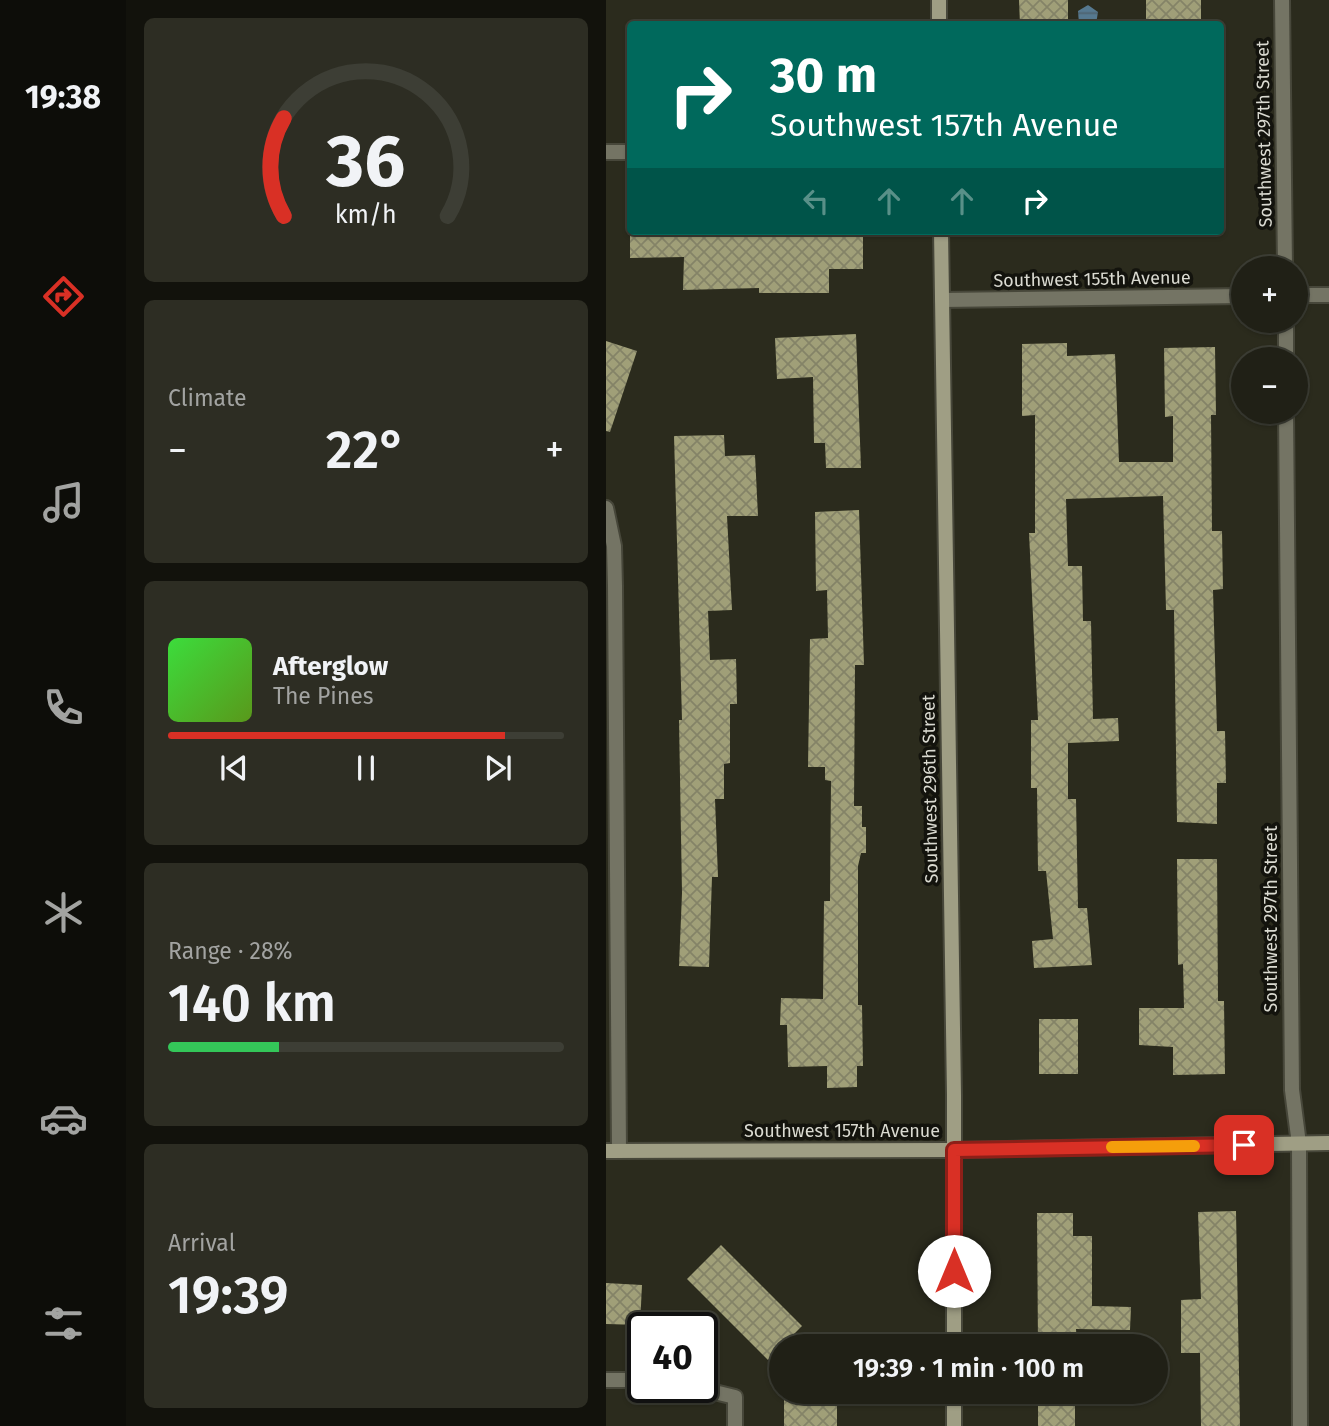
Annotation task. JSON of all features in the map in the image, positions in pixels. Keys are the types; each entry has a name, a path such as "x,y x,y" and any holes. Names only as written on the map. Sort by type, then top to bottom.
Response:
{"street":[{"path":"939,0 939,21"},
{"name":"Southwest 297th Street","path":"1283,0 1285,256"},
{"path":"606,152 627,152"},
{"name":"Southwest 296th Street","path":"941,235 954,1150 954,1334"},
{"path":"1308,295 1329,295"},
{"name":"Southwest 155th Avenue","path":"942,300 1231,296"},
{"name":"Southwest 297th Street","path":"1286,424 1292,1090 1299,1144 1300,1426"},
{"path":"606,508 615,565 612,1151"},
{"name":"Southwest 157th Avenue","path":"612,1151 954,1150 1329,1143"},
{"path":"606,1380 627,1380"},
{"path":"718,1393 735,1397 735,1426"},
{"path":"954,1404 954,1426"}],"water":[{"path":"1088,5 1098,12 1096,21 1079,21 1078,11"}],"building":[{"path":"1019,0 1068,0 1068,21 1020,21"},
{"path":"1146,0 1201,0 1201,21 1146,21"},
{"path":"630,235 863,235 863,269 829,269 829,293 759,293 759,288 683,290 684,257 630,258"},
{"path":"856,334 861,468 826,468 825,443 814,443 813,377 777,379 775,338"},
{"path":"606,341 637,351 610,432 606,431"},
{"path":"1067,343 1067,356 1115,354 1119,462 1173,462 1173,416 1165,417 1164,348 1215,347 1216,415 1211,415 1212,531 1222,531 1223,589 1213,590 1217,731 1225,731 1226,783 1217,783 1217,824 1177,822 1174,610 1166,610 1163,496 1066,499 1068,566 1082,566 1083,621 1091,621 1093,719 1118,718 1119,741 1068,743 1068,799 1076,799 1078,908 1087,908 1092,965 1034,968 1032,941 1053,939 1046,871 1038,871 1037,788 1031,788 1031,720 1038,720 1029,533 1035,533 1035,415 1022,416 1022,344"},
{"path":"724,435 725,456 755,455 758,516 727,516 732,610 708,611 710,660 736,659 737,704 730,704 730,763 724,764 724,799 715,799 718,877 712,877 709,967 679,966 682,893 679,720 682,720 674,436"},
{"path":"859,510 864,665 855,665 854,806 862,806 862,827 866,827 866,853 861,853 858,866 858,1005 862,1005 863,1066 857,1066 857,1087 827,1088 827,1066 788,1067 787,1025 780,1025 781,998 823,999 824,901 830,901 831,781 825,780 825,767 808,767 810,639 828,638 827,590 816,591 815,512"},
{"path":"1177,859 1217,859 1218,1001 1224,1001 1225,1074 1173,1075 1173,1047 1139,1045 1139,1008 1184,1008 1183,964 1178,965"},
{"path":"1039,1019 1078,1019 1078,1074 1039,1074"},
{"path":"1236,1211 1240,1426 1201,1426 1200,1353 1181,1353 1181,1300 1201,1299 1198,1212"},
{"path":"1037,1213 1073,1213 1073,1236 1092,1236 1092,1306 1131,1307 1130,1330 1076,1329 1076,1334 1038,1334"},
{"path":"721,1245 802,1326 794,1334 769,1334 768,1360 687,1279"},
{"path":"606,1283 642,1285 641,1312 627,1312 627,1325 606,1324"},
{"path":"784,1404 837,1404 837,1426 784,1426"},
{"path":"1038,1404 1075,1404 1075,1426 1038,1426"}],"slow traffic":[{"path":"1112,1147 1194,1146"}],"route":[{"path":"954,1271 954,1150 1244,1145"}]}
